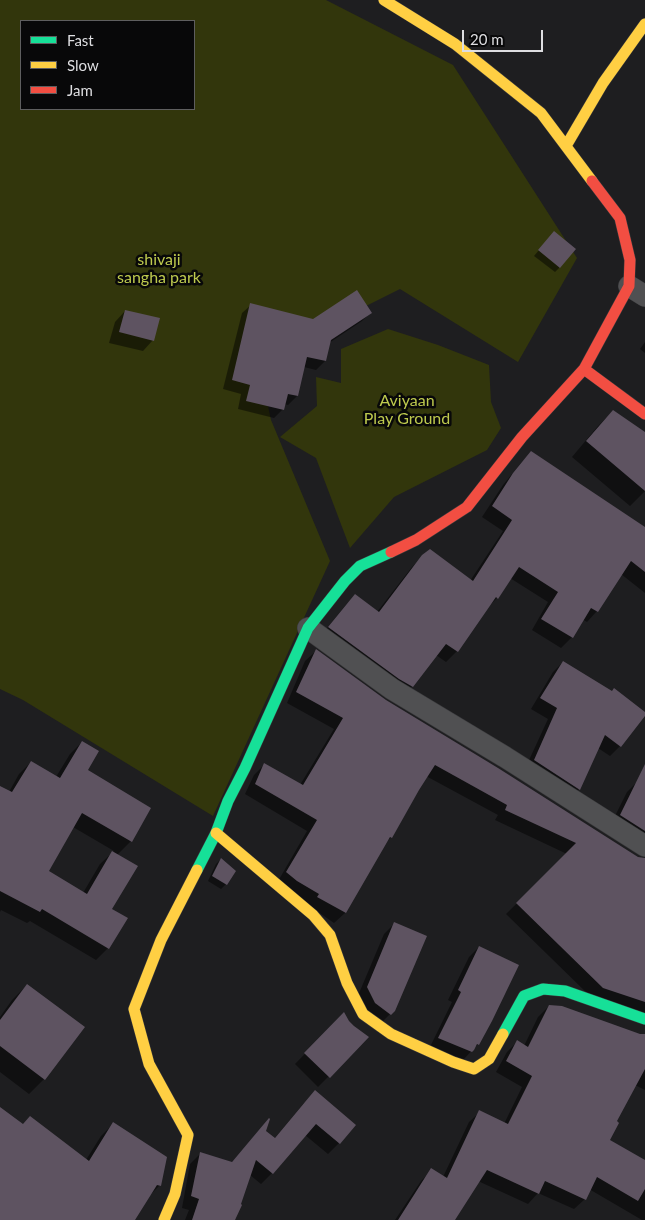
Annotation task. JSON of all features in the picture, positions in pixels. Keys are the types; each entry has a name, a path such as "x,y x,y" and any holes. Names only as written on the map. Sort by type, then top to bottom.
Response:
{"street":[{"path":"164,1220 175,1194 188,1135 149,1064 134,1009 161,940 216,833 228,800 245,768 308,628 345,581 360,566 416,540 467,507 522,437 584,369 637,291 620,218 541,113 462,49 384,0"},
{"path":"566,146 604,83 645,24"},
{"path":"584,369 645,414"},
{"path":"308,628 392,688 645,846"},
{"path":"216,833 313,915 330,935 347,983 363,1014 391,1034 453,1062 474,1069 489,1059 524,996 543,990 565,991 645,1019"}],"green space":[{"name":"shivaji sangha park","path":"0,0 326,0 453,65 577,258 518,362 400,289 310,334 265,392 271,420 330,561 213,816 23,700 0,689"},
{"name":"Aviyaan Play Ground","path":"388,329 438,345 489,365 491,402 501,428 487,450 394,497 350,548 316,458 280,437 317,406 316,377 341,383 341,349"}],"building":[{"path":"554,231 576,249 560,268 538,250"},
{"path":"357,290 372,313 331,340 326,361 307,357 298,396 288,394 284,410 246,401 250,385 232,380 250,303 313,319"},
{"path":"125,310 160,318 154,341 119,332"},
{"path":"613,410 645,432 645,491 586,441"},
{"path":"531,451 645,527 645,572 631,561 598,612 591,608 573,638 541,619 558,592 519,567 498,599 496,597 458,652 446,644 413,687 399,679 328,627 355,594 379,612 422,555 430,549 473,581 512,520 492,506 513,473"},
{"path":"316,649 386,700 498,768 638,857 645,858 645,1002 603,988 516,903 576,843 505,810 507,805 435,765 346,913 317,897 319,894 286,872 317,820 255,784 264,763 303,785 343,718 296,692"},
{"path":"563,661 612,691 614,688 645,712 645,716 621,747 605,735 580,790 534,760 557,708 540,698"},
{"path":"82,741 99,751 88,770 151,808 132,842 82,813 49,871 87,894 112,851 138,866 112,909 128,918 109,949 42,909 40,912 0,891 0,786 12,792 31,761 60,778"},
{"path":"645,764 645,831 620,815"},
{"path":"221,858 236,871 227,885 212,876"},
{"path":"394,922 427,936 395,1011 391,1015 375,1003 367,987"},
{"path":"479,946 519,965 492,1021 479,1045 477,1044 472,1052 438,1038 461,992 458,990"},
{"path":"27,984 85,1027 45,1080 0,1046 0,1020"},
{"path":"549,1005 562,1006 640,1034 645,1034 645,1069 617,1121 619,1123 610,1140 645,1160 645,1189 638,1201 597,1177 586,1200 545,1181 539,1194 487,1170 455,1220 398,1220 431,1168 447,1178 479,1110 508,1124 532,1076 506,1061 517,1040 528,1047"},
{"path":"344,1012 354,1026 369,1037 330,1078 304,1053"},
{"path":"315,1090 356,1125 340,1144 316,1124 273,1174 256,1160 242,1205 235,1220 192,1220 199,1199 191,1196 200,1152 232,1162 269,1118 266,1131 275,1138"},
{"path":"0,1107 23,1124 30,1116 89,1161 113,1122 167,1157 161,1186 157,1185 135,1220 0,1220"}],"traffic: fast":[{"path":"197,870 216,833 228,801 245,768 308,628 345,581 360,566 391,552"},
{"path":"503,1034 524,996 543,989 565,991 645,1019"}],"traffic: slow":[{"path":"384,0 455,44 541,113 592,181"},
{"path":"566,146 603,83 645,24"},
{"path":"216,833 313,915 330,935 347,983 363,1014 391,1034 453,1062 474,1069 489,1059 503,1034"},
{"path":"164,1220 175,1194 188,1135 149,1064 134,1009 161,940 197,870"}],"traffic: jam":[{"path":"592,181 620,218 630,260 629,286 584,369 645,414"},
{"path":"391,552 416,540 467,507 522,437 584,369"}]}
